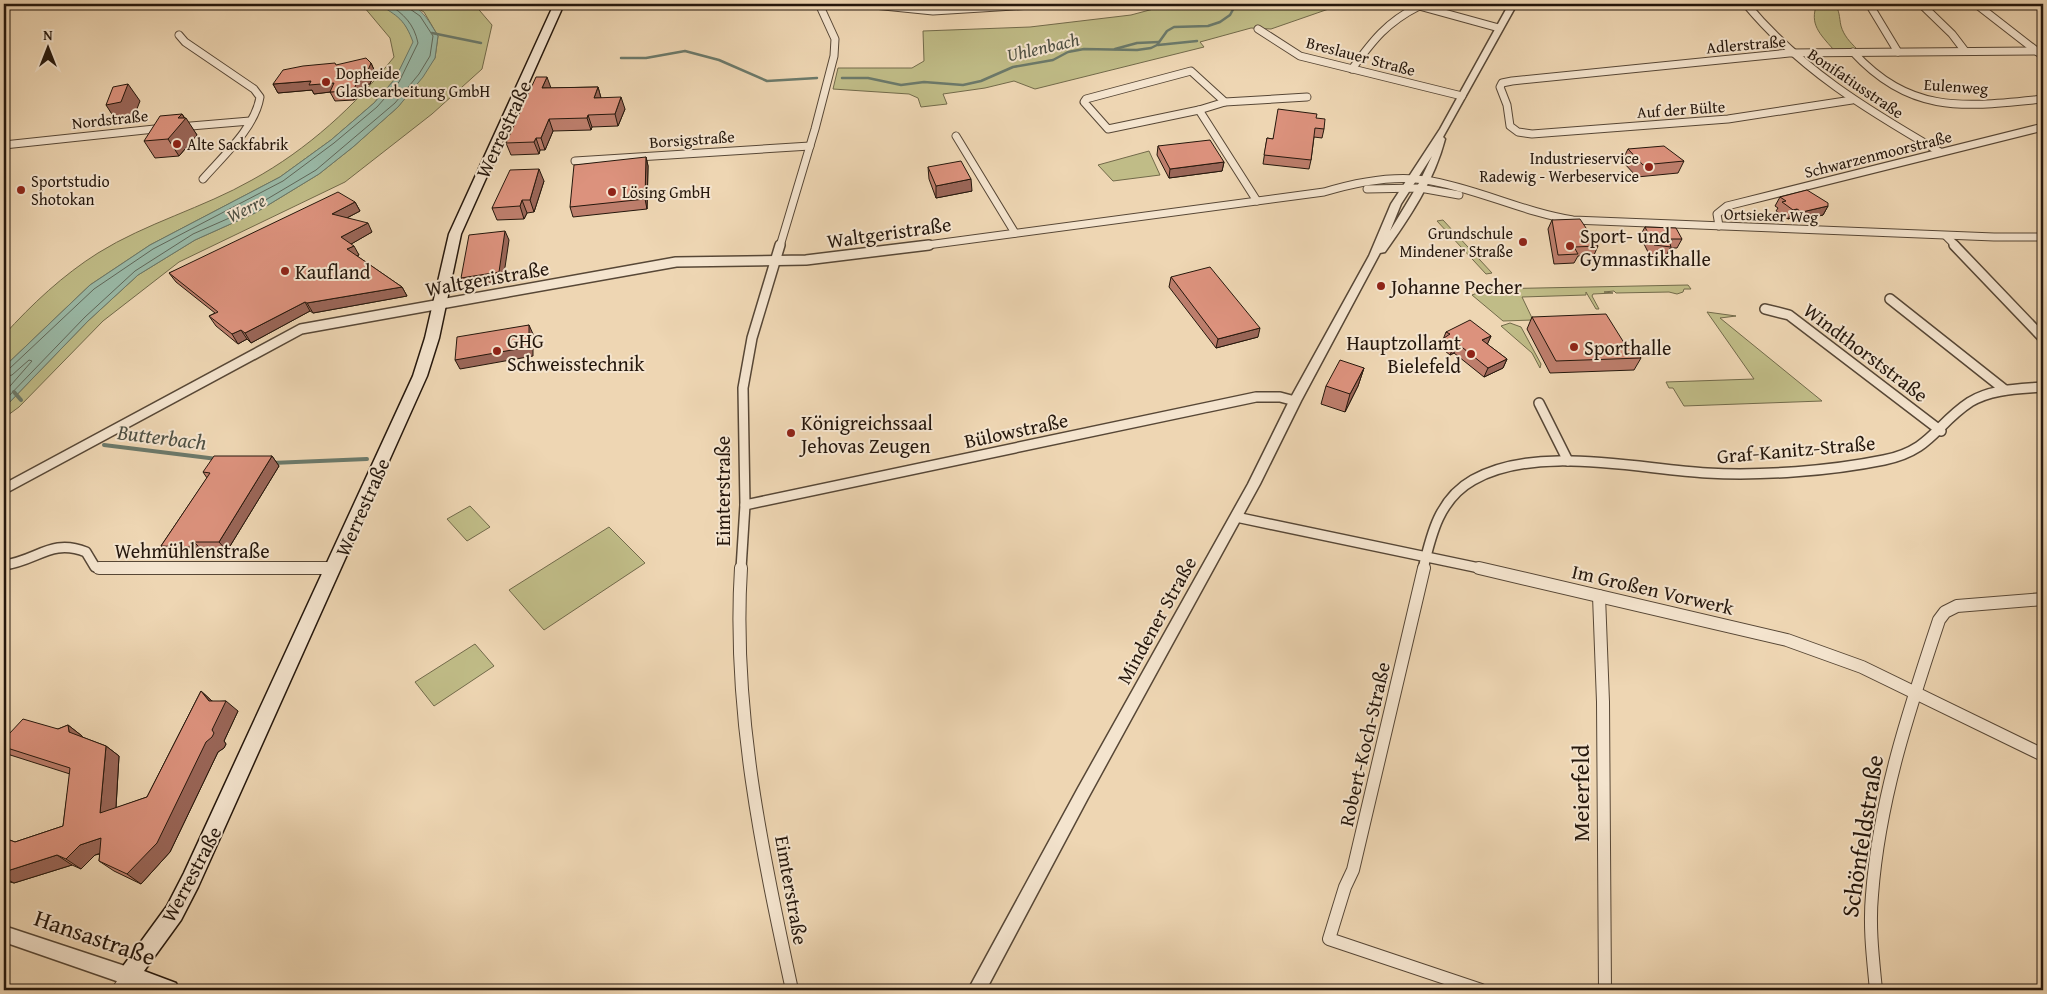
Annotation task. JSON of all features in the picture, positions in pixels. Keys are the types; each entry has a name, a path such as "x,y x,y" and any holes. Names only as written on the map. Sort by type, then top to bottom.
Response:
{"main road":[{"name":"Werrestraße","path":"123,983 174,912 191,880 420,376 432,338 455,234 559,4"},
{"name":"Hansastraße","path":"123,983 169,990"}],"street":[{"name":"Eimterstraße","path":"792,990 768,878 749,749 737,637 745,505 743,388 752,338 830,73 835,45 829,23 819,4"},
{"path":"864,4 923,12 1048,4"},
{"name":"Mindener Straße","path":"1368,268 1386,222 1444,130 1512,4"},
{"name":"Bonifatiusstraße","path":"1746,4 1789,53 1822,80 1940,152"},
{"path":"1869,4 1898,52"},
{"path":"1921,4 1952,34 1965,51"},
{"path":"1976,4 2040,51 2043,57"},
{"path":"1352,69 1387,23 1419,6 1453,17 1499,28"},
{"name":"Breslauer Straße","path":"1258,29 1300,56 1462,96"},
{"path":"179,35 184,42 254,89 260,97 259,106 250,121 203,179"},
{"name":"Adlerstraße","path":"1513,128 1500,87 1505,82 1789,53 2040,51"},
{"name":"Eulenweg","path":"1852,52 1882,81 1902,92 1923,99 1976,103 2043,99"},
{"path":"1225,102 1191,71 1086,99 1084,102 1108,129 1182,112 1199,110 1225,102 1307,97"},
{"name":"Auf der Bülte","path":"1513,128 1532,134 1728,119 1852,100"},
{"path":"1199,110 1257,201"},
{"name":"Nordstraße","path":"4,145 98,134 250,121"},
{"name":"Schwarzenmoorstraße","path":"1721,211 1727,206 2043,127"},
{"name":"Mindener Straße","path":"978,990 1083,793 1236,517 1295,401 1368,268 1397,227 1422,184 1439,151 1444,130"},
{"path":"956,136 1015,233"},
{"name":"Borsigstraße","path":"575,162 810,146"},
{"name":"Waltgeristraße","path":"4,489 301,329 676,262 824,259 1324,192 1409,183 1422,184"},
{"name":"Ortsieker Weg","path":"1422,184 1500,203 1538,215 1573,220 1946,236 2043,237"},
{"path":"1719,226 1717,214 1721,211 1737,227"},
{"path":"1946,236 2043,338"},
{"path":"1890,299 2005,390"},
{"name":"Windthorststraße","path":"1765,309 1789,315 1941,431"},
{"name":"Graf-Kanitz-Straße","path":"1427,556 1440,512 1448,500 1470,481 1510,468 1568,461 1619,462 1704,473 1762,473 1885,459 1918,448 1941,431 1961,409 1972,401 2005,390 2043,387"},
{"name":"Bülowstraße","path":"745,505 1256,396 1280,396 1295,401"},
{"path":"1539,403 1568,461"},
{"name":"Im Großen Vorwerk","path":"1236,517 1427,556 1787,640 1862,667 2043,755"},
{"name":"Wehmühlenstraße","path":"4,565 11,565 40,551 71,548 86,552 94,568 334,568"},
{"name":"Robert-Koch-Straße","path":"1427,556 1354,870 1344,888 1329,939 1481,990"},
{"name":"Meierfeld","path":"1598,596 1603,702 1603,950 1605,990"},
{"name":"Schönfeldstraße","path":"1876,990 1869,925 1891,772 1939,620 1945,612 1957,606 2043,599"},
{"name":"Hansastraße","path":"4,934 123,983"}],"shaded area":[{"path":"348,4 371,5 389,10 402,21 414,42 395,79 374,103 331,140 280,177 150,245 90,285 4,367 4,335 60,280 116,242 233,190 272,168 311,141 364,92 394,57 390,38 364,7"},
{"path":"410,4 474,4 492,25 482,69 432,114 345,182 179,262 103,321 19,407 4,418 4,408 88,321 138,275 195,240 255,213 319,174 398,107 435,58 438,36 424,12"},
{"path":"1172,4 1343,4 1271,29 1251,28 1200,42 1204,47 1035,89 1014,81 985,88 943,94 947,104 921,107 918,98 909,94 833,89 838,68 912,68 924,61 923,31 1030,27 1131,15"},
{"path":"1817,4 1834,4 1836,6 1844,33 1857,49 1833,49 1820,33 1815,23 1814,17"},
{"path":"1149,151 1160,175 1113,181 1098,165"},
{"path":"1443,220 1492,273 1486,274 1437,221"},
{"path":"1688,285 1691,289 1684,289 1683,292 1677,294 1669,292 1616,293 1614,291 1604,292 1613,293 1593,294 1592,296 1599,309 1596,309 1586,292 1586,295 1522,297 1533,320 1503,321 1472,295 1488,289"},
{"path":"1707,312 1736,316 1720,318 1822,401 1684,406 1673,388 1669,388 1666,382 1754,379"},
{"path":"1510,323 1521,327 1541,364 1540,368 1532,353 1501,326"},
{"path":"470,506 490,527 467,541 447,519"},
{"path":"609,527 645,563 544,630 509,590"},
{"path":"475,644 494,666 434,706 415,682"}],"water":[{"name":"Werre","path":"378,4 401,4 415,7 426,17 438,36 435,58 423,77 398,107 319,174 255,213 195,240 138,275 88,321 4,408 4,367 90,285 150,245 280,177 331,140 374,103 395,79 413,42 404,23"}],"building":[{"path":"366,58 371,63 366,75 359,76 355,87 350,91 330,92 334,83 309,85 311,81 273,84 283,70 303,66 335,63 336,65"},
{"path":"536,77 547,77 542,88 598,87 594,98 621,97 615,114 588,115 587,118 549,119 541,138 536,138 534,142 506,143"},
{"path":"128,84 121,102 106,105 113,87"},
{"path":"1278,109 1317,114 1316,118 1325,119 1324,129 1315,128 1311,160 1264,155 1267,138 1273,139"},
{"path":"182,114 178,118 186,118 168,139 144,141 160,116"},
{"path":"1210,140 1224,162 1170,169 1158,146"},
{"path":"1664,146 1684,161 1643,165 1628,149"},
{"name":"Lösing GmbH","path":"646,157 645,199 570,207 574,165"},
{"path":"961,161 971,179 936,186 928,167"},
{"path":"539,169 530,200 522,200 520,206 492,208 510,170"},
{"path":"1807,190 1828,203 1828,206 1802,212 1797,209 1793,210 1782,202 1786,201 1780,197"},
{"name":"Kaufland","path":"338,192 355,202 332,214 368,223 341,237 354,246 347,249 402,287 305,302 245,333 241,330 232,334 209,316 218,312 169,273"},
{"path":"1580,219 1598,246 1574,247 1578,254 1558,255 1552,220"},
{"path":"1645,227 1676,228 1682,239 1671,239 1672,241 1669,241 1671,247 1654,245"},
{"path":"505,231 499,272 461,278 469,235"},
{"path":"1210,267 1260,328 1218,339 1171,277"},
{"path":"1606,314 1626,346 1634,346 1641,358 1556,361 1532,317"},
{"path":"1470,320 1491,336 1482,340 1507,359 1488,368 1458,344 1454,346 1444,338 1450,334 1446,332"},
{"path":"529,325 529,347 455,360 457,337"},
{"path":"1340,360 1364,368 1350,394 1326,386"},
{"path":"214,456 272,456 219,542 194,542 190,547 161,546 210,473 203,472"},
{"path":"201,691 209,701 226,701 212,730 214,733 206,742 157,843 127,874 99,861 101,838 80,845 66,859 57,855 4,872 4,838 15,842 63,826 70,768 4,747 4,736 9,734 23,719 58,729 68,725 69,732 106,746 100,813 147,797"}],"waterway":[{"name":"Uhlenbach","path":"842,78 868,78 901,85 924,82 963,85 981,81 1013,67 1053,60 1068,52 1084,49 1137,50 1151,48 1157,45 1167,31 1174,27 1208,26 1220,22 1230,15 1236,4"},
{"name":"Uhlenbach","path":"432,33 481,43"},
{"path":"1158,45 1197,41"},
{"path":"1115,49 1137,43 1159,42"},
{"name":"Uhlenbach","path":"621,58 646,58 685,51 719,60 767,81 817,78"},
{"name":"Butterbach","path":"14,392 21,400"},
{"name":"Butterbach","path":"104,445 217,459"},
{"name":"Butterbach","path":"272,463 367,459"}],"place":[{"name":"Dopheide Glasbearbeitung GmbH","path":"326,82"},
{"name":"Alte Sackfabrik","path":"177,144"},
{"name":"Industrieservice Radewig - Werbeservice","path":"1649,167"},
{"name":"Sportstudio Shotokan","path":"21,190"},
{"name":"Lösing GmbH","path":"612,192"},
{"name":"Grundschule Mindener Straße","path":"1523,242"},
{"name":"Sport- und Gymnastikhalle","path":"1570,246"},
{"name":"Kaufland","path":"285,271"},
{"name":"Johanne Pecher","path":"1381,286"},
{"name":"Sporthalle","path":"1574,347"},
{"name":"GHG Schweisstechnik","path":"497,351"},
{"name":"Hauptzollamt Bielefeld","path":"1471,354"},
{"name":"Königreichssaal Jehovas Zeugen","path":"791,433"}]}
